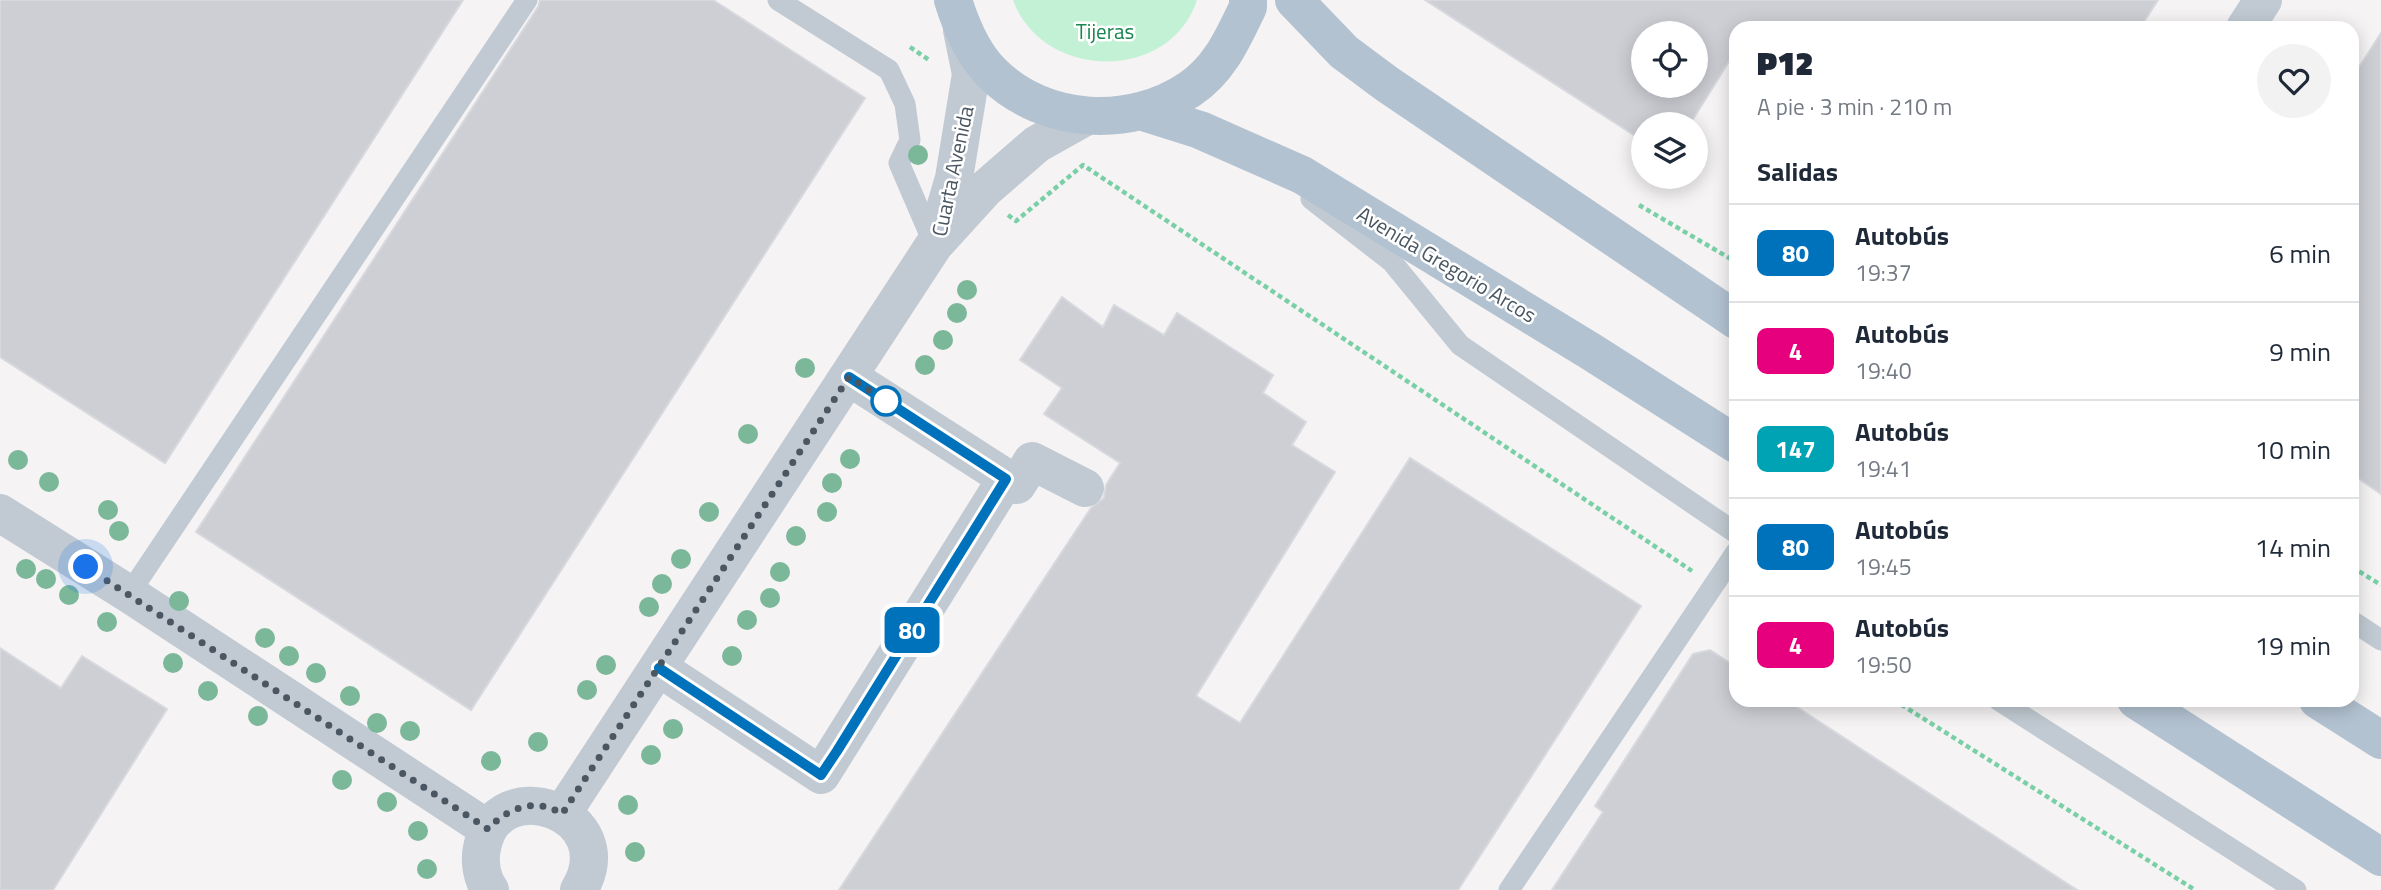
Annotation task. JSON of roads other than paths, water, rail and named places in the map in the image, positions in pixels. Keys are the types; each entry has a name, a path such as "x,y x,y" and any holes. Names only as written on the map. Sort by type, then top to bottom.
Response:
{"main road":[{"path":"958,15 992,74 1023,97 1072,116 1087,116 1143,112 1191,88 1225,55 1248,7 1248,0"},
{"path":"1294,0 1344,52 1387,84 1729,316"},
{"name":"Avenida Gregorio Arcos","path":"1143,112 1245,149 1302,175 1729,440"},
{"path":"2147,707 2381,857"},
{"path":"2329,707 2381,739"}],"street":[{"path":"2250,21 2263,0"},
{"name":"Cuarta Avenida","path":"934,245 954,178 971,74 958,15"},
{"name":"Cuarta Avenida","path":"934,245 979,195 1037,144 1087,116"},
{"path":"562,814 934,245"},
{"path":"1697,295 1729,304"},
{"path":"849,377 1017,485 1032,461 1085,488"},
{"path":"659,668 821,775 1006,479"},
{"path":"0,513 129,594 488,829"},
{"path":"2344,707 2381,739"},
{"path":"490,890 486,885 480,859 488,829 502,816 519,807 545,806 571,819 583,835 588,866 580,889"}],"lane":[{"path":"129,594 527,0"},
{"path":"778,0 889,70 905,104 910,140 899,163 934,245"},
{"path":"1245,149 1392,262 1460,345 1729,528"},
{"path":"1509,890 1729,563"},
{"path":"2359,626 2381,640"},
{"path":"2009,707 2296,890"}],"park label":[{"name":"Tijeras","path":"1105,31"}]}
